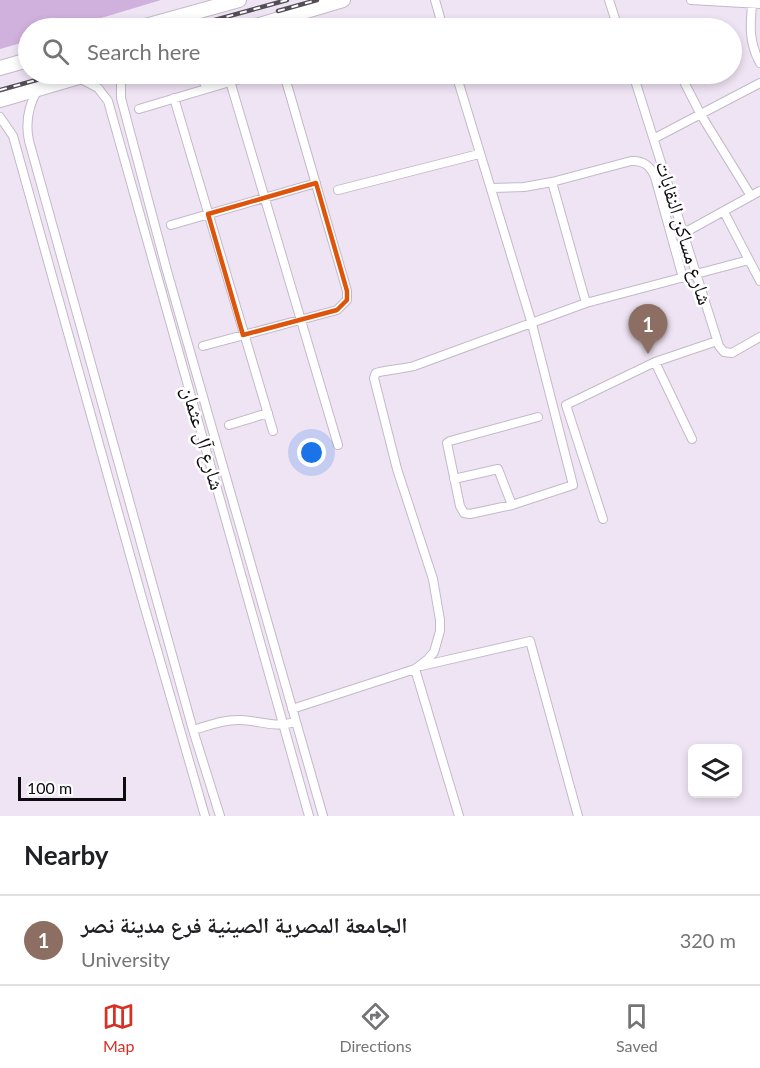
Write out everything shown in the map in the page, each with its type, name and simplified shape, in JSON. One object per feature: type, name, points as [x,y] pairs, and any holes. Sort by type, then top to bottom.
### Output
[{"type":"main road","points":[[174,18],[240,0]]},
{"type":"main road","points":[[293,18],[343,0]]},
{"type":"main road","points":[[0,68],[18,63]]},
{"type":"main road","points":[[0,100],[52,84]]},
{"type":"street","points":[[435,0],[440,18]]},
{"type":"street","points":[[609,0],[615,18]]},
{"type":"street","points":[[691,0],[756,4],[750,35],[760,63]]},
{"type":"street","points":[[655,138],[701,116],[760,83]]},
{"type":"street","points":[[93,84],[106,96],[114,90],[121,92]]},
{"type":"street","name":"شارع آل عثمان","points":[[122,84],[121,92],[166,271],[322,816]]},
{"type":"street","points":[[205,84],[206,88]]},
{"type":"street","points":[[139,109],[220,84]]},
{"type":"street","points":[[231,84],[338,445]]},
{"type":"street","points":[[203,346],[341,308],[347,300],[348,296],[287,84]]},
{"type":"street","points":[[459,84],[532,324],[573,485]]},
{"type":"street","name":"شارع مساكن النقابات","points":[[636,84],[717,341]]},
{"type":"street","points":[[684,233],[758,193],[701,116],[685,84]]},
{"type":"street","points":[[18,125],[29,110],[39,88]]},
{"type":"street","name":"شارع آل عثمان","points":[[106,96],[309,816]]},
{"type":"street","points":[[174,98],[273,431]]},
{"type":"street","points":[[0,117],[18,125],[29,141],[219,816]]},
{"type":"street","points":[[18,125],[142,598],[205,816]]},
{"type":"street","points":[[338,190],[479,154]]},
{"type":"street","points":[[491,188],[524,187],[552,182],[637,160],[648,166],[655,177],[683,278]]},
{"type":"street","points":[[552,182],[586,303]]},
{"type":"street","points":[[171,225],[316,183]]},
{"type":"street","points":[[724,212],[760,281]]},
{"type":"street","points":[[417,668],[434,652],[438,642],[440,631],[438,609],[428,562],[389,444],[374,376],[379,371],[397,371],[414,366],[586,303],[749,260]]},
{"type":"street","points":[[603,519],[566,405],[655,362],[717,341],[721,350],[732,353],[760,337]]},
{"type":"street","points":[[655,362],[692,439]]},
{"type":"street","points":[[229,424],[268,413]]},
{"type":"street","points":[[538,417],[450,441],[447,447],[460,506],[464,513],[470,514],[512,505],[590,481]]},
{"type":"street","points":[[454,479],[498,468],[512,505]]},
{"type":"street","points":[[142,598],[155,594]]},
{"type":"street","points":[[292,709],[417,668],[530,641],[578,816]]},
{"type":"street","points":[[417,668],[459,816]]},
{"type":"street","points":[[193,730],[231,720],[247,720],[269,725],[296,722]]},
{"type":"highlighted area","points":[[316,183],[347,291],[347,300],[337,310],[243,335],[208,214]]},
{"type":"shaded area","points":[[0,0],[161,0],[101,18],[18,18],[18,44],[0,49]]},
{"type":"railway","points":[[222,18],[287,0]]},
{"type":"railway","points":[[278,11],[317,0]]},
{"type":"railway","points":[[0,90],[22,84]]},
{"type":"place","name":"الجامعة المصرية الصينية فرع مدينة نصر","points":[[648,354]]}]
